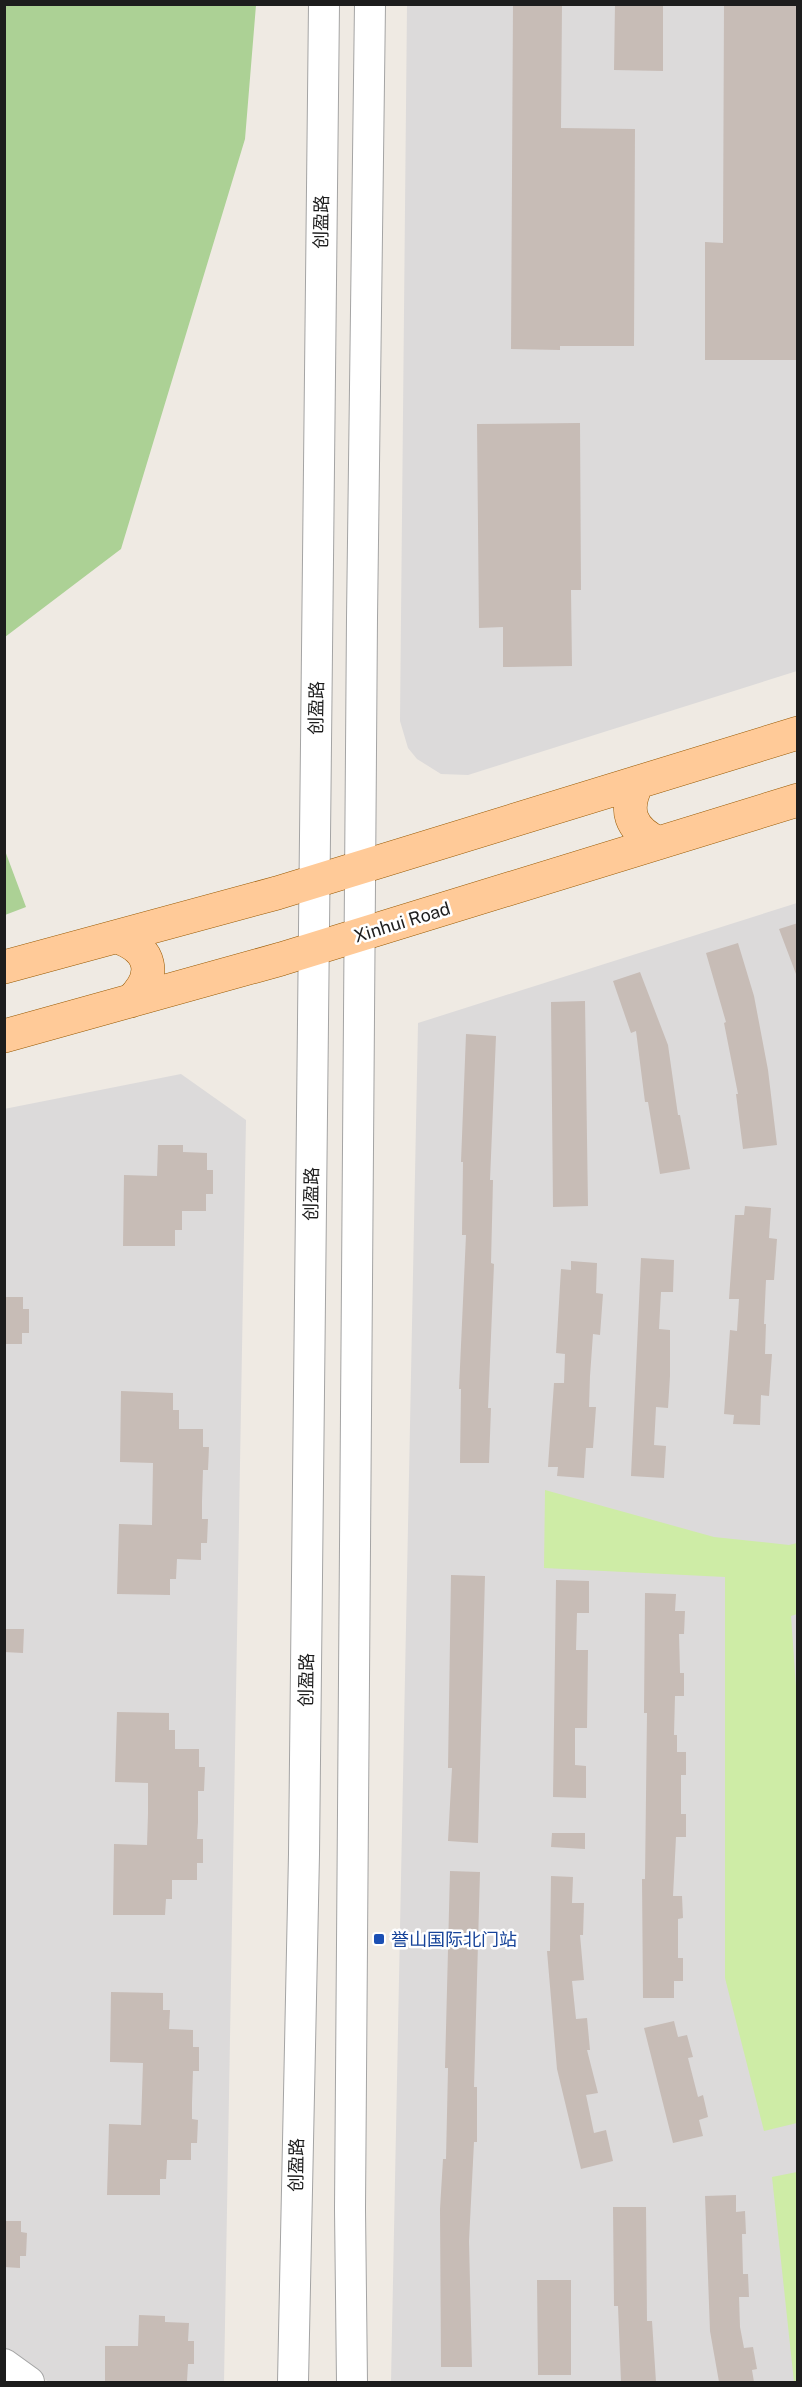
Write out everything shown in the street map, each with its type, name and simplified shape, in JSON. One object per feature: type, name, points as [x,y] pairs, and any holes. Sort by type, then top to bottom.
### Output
[{"type":"main road","points":[[4,967],[314,882],[798,733]]},
{"type":"main road","points":[[638,782],[631,795],[630,811],[635,825],[645,836],[658,843]]},
{"type":"main road","name":"Xinhui Road","points":[[4,1036],[313,949],[798,800]]},
{"type":"main road","points":[[117,937],[134,942],[145,955],[149,972],[144,989],[131,1001]]},
{"type":"street","name":"创盈路","points":[[293,2382],[308,1497],[324,4]]},
{"type":"street","points":[[352,2382],[350,2209],[360,867],[370,4]]},
{"type":"street","points":[[308,1497],[356,1497]]},
{"type":"street","points":[[4,2364],[29,2382]]},
{"type":"shaded area","points":[[407,5],[797,5],[797,671],[468,775],[441,774],[417,759],[408,748],[400,721]]},
{"type":"shaded area","points":[[797,903],[797,2382],[391,2382],[418,1023]]},
{"type":"shaded area","points":[[181,1074],[246,1120],[224,2382],[49,2382],[5,2352],[4,1109]]},
{"type":"green space","points":[[5,4],[256,5],[245,139],[121,549],[5,637]]},
{"type":"green space","points":[[4,848],[26,907],[5,915],[4,915]]},
{"type":"green space","points":[[545,1490],[714,1537],[789,1545],[797,1543],[797,1614],[791,1616],[798,1715],[797,2123],[764,2131],[725,1978],[725,1577],[544,1568]]},
{"type":"green space","points":[[797,2172],[798,2382],[794,2382],[772,2177]]},
{"type":"building","points":[[513,4],[562,4],[561,128],[635,129],[634,346],[560,346],[560,350],[511,349]]},
{"type":"building","points":[[615,4],[663,4],[663,71],[614,70]]},
{"type":"building","points":[[724,4],[798,4],[798,360],[705,360],[705,242],[723,243]]},
{"type":"building","points":[[580,423],[581,590],[571,590],[572,666],[503,667],[503,627],[479,628],[477,424]]},
{"type":"building","points":[[798,923],[798,974],[796,974],[779,929]]},
{"type":"building","points":[[738,943],[754,996],[768,1070],[777,1145],[743,1149],[736,1094],[738,1094],[724,1023],[726,1022],[706,953]]},
{"type":"building","points":[[640,972],[668,1045],[678,1115],[680,1115],[690,1169],[660,1174],[648,1102],[645,1102],[636,1031],[631,1033],[613,981]]},
{"type":"building","points":[[585,1001],[588,1206],[553,1207],[551,1002]]},
{"type":"building","points":[[466,1034],[496,1036],[490,1180],[493,1180],[491,1263],[494,1264],[488,1408],[491,1408],[489,1463],[460,1463],[461,1389],[459,1389],[466,1235],[462,1235],[463,1162],[461,1162]]},
{"type":"building","points":[[158,1145],[183,1145],[183,1152],[207,1153],[207,1170],[213,1170],[213,1194],[206,1194],[206,1211],[182,1211],[182,1230],[175,1230],[175,1246],[123,1246],[124,1175],[157,1176]]},
{"type":"building","points":[[745,1206],[771,1208],[769,1238],[777,1239],[774,1280],[766,1280],[765,1354],[772,1354],[769,1396],[761,1395],[760,1425],[733,1424],[734,1415],[724,1414],[730,1330],[737,1331],[739,1299],[729,1299],[735,1215],[744,1215]]},
{"type":"building","points":[[641,1258],[674,1260],[673,1292],[661,1292],[659,1329],[670,1330],[668,1408],[656,1407],[654,1445],[666,1446],[664,1478],[631,1476]]},
{"type":"building","points":[[571,1261],[597,1263],[596,1293],[603,1294],[600,1335],[593,1334],[590,1376],[589,1407],[596,1407],[593,1448],[586,1448],[584,1478],[557,1476],[558,1467],[548,1467],[554,1383],[564,1383],[565,1354],[556,1353],[561,1269],[571,1270]]},
{"type":"building","points":[[4,1297],[23,1297],[23,1309],[29,1309],[29,1333],[22,1333],[22,1344],[4,1344]]},
{"type":"building","points":[[121,1391],[173,1393],[173,1410],[179,1410],[179,1429],[203,1429],[203,1447],[209,1447],[208,1470],[203,1470],[202,1501],[202,1519],[208,1519],[207,1543],[201,1543],[201,1560],[177,1559],[176,1579],[170,1579],[170,1595],[117,1594],[119,1524],[152,1525],[153,1463],[120,1462]]},
{"type":"building","points":[[451,1575],[485,1576],[478,1843],[448,1841],[452,1768],[448,1768]]},
{"type":"building","points":[[556,1580],[589,1581],[589,1613],[577,1613],[576,1650],[588,1650],[587,1728],[575,1728],[575,1765],[586,1766],[586,1798],[553,1797]]},
{"type":"building","points":[[645,1593],[676,1594],[675,1611],[685,1611],[684,1634],[679,1634],[680,1673],[684,1673],[684,1696],[675,1696],[674,1735],[677,1735],[677,1752],[686,1752],[686,1775],[681,1775],[681,1814],[686,1814],[686,1837],[676,1837],[673,1896],[682,1896],[683,1918],[678,1919],[678,1958],[683,1958],[683,1981],[674,1981],[674,1998],[643,1998],[642,1879],[645,1879],[647,1713],[644,1713]]},
{"type":"building","points":[[4,1629],[24,1629],[23,1653],[4,1652]]},
{"type":"building","points":[[117,1712],[169,1713],[169,1730],[175,1730],[175,1749],[199,1749],[199,1767],[205,1767],[204,1791],[198,1791],[197,1839],[203,1839],[203,1863],[197,1863],[197,1880],[172,1880],[172,1899],[166,1899],[165,1915],[113,1915],[114,1844],[147,1845],[148,1814],[148,1783],[115,1782]]},
{"type":"building","points":[[552,1833],[585,1833],[585,1849],[551,1847]]},
{"type":"building","points":[[450,1871],[480,1872],[474,2087],[477,2087],[477,2142],[474,2142],[469,2241],[472,2367],[441,2367],[440,2209],[443,2159],[446,2159],[448,2068],[445,2068]]},
{"type":"building","points":[[551,1876],[573,1877],[572,1903],[584,1903],[583,1935],[580,1935],[584,1980],[572,1981],[576,2019],[587,2018],[590,2050],[587,2050],[598,2093],[586,2095],[594,2133],[606,2130],[613,2161],[581,2169],[557,2069],[547,1951],[550,1951]]},
{"type":"building","points":[[111,1992],[163,1993],[163,2010],[170,2010],[169,2029],[193,2030],[193,2047],[199,2047],[199,2071],[193,2071],[192,2102],[192,2119],[198,2120],[197,2143],[191,2143],[191,2160],[167,2160],[166,2179],[160,2179],[160,2195],[107,2195],[109,2124],[141,2125],[143,2063],[110,2062]]},
{"type":"building","points":[[674,2021],[678,2037],[687,2035],[693,2057],[688,2058],[698,2097],[703,2095],[708,2117],[699,2120],[703,2136],[673,2143],[644,2028]]},
{"type":"building","points":[[736,2195],[736,2212],[745,2211],[746,2234],[742,2234],[743,2274],[748,2274],[749,2297],[739,2297],[740,2327],[744,2348],[753,2347],[757,2369],[752,2370],[754,2382],[719,2382],[710,2331],[705,2196]]},
{"type":"building","points":[[613,2207],[646,2207],[647,2321],[652,2321],[656,2382],[621,2382],[618,2306],[614,2306]]},
{"type":"building","points":[[4,2221],[21,2221],[21,2232],[27,2233],[26,2256],[20,2256],[20,2268],[4,2267]]},
{"type":"building","points":[[537,2280],[571,2280],[571,2375],[538,2375]]},
{"type":"building","points":[[139,2315],[165,2316],[165,2322],[189,2323],[188,2341],[194,2341],[194,2364],[188,2364],[187,2381],[105,2382],[105,2346],[138,2346]]},
{"type":"place","name":"誉山国际北门站","points":[[379,1939]]}]
